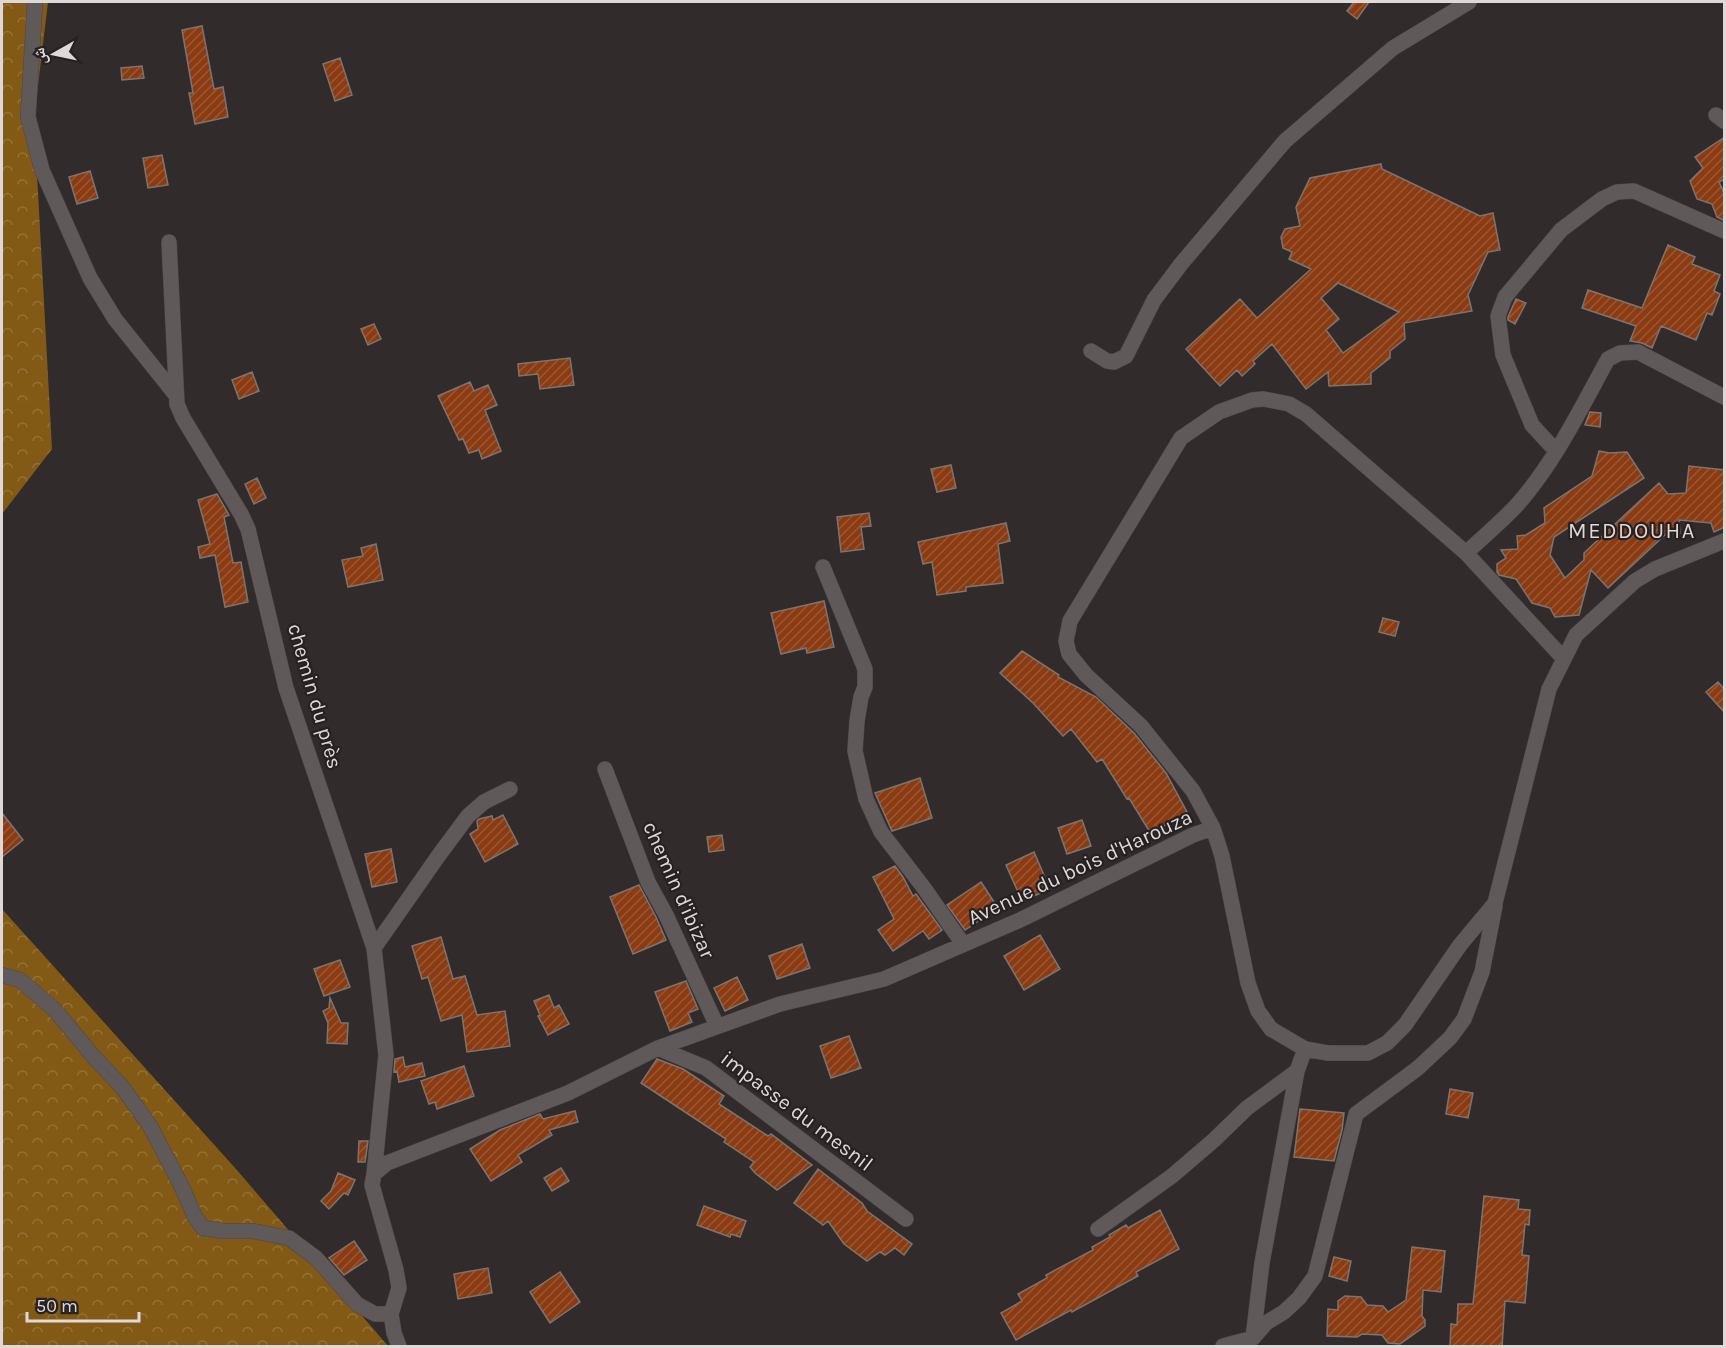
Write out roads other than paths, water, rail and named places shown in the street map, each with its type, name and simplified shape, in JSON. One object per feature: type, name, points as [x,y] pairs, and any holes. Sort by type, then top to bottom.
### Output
[{"type":"street","points":[[34,2],[28,117],[42,170],[90,278],[115,319],[175,394]]},
{"type":"street","points":[[1091,351],[1107,361],[1114,362],[1126,356],[1154,300],[1181,264],[1286,141],[1394,48],[1469,2]]},
{"type":"street","points":[[1556,451],[1532,425],[1503,355],[1498,316],[1505,297],[1561,230],[1602,199],[1617,192],[1634,191],[1725,231]]},
{"type":"street","name":"chemin du près","points":[[169,242],[175,394],[183,418],[248,529],[286,688],[374,948],[386,1055],[372,1185],[387,1235],[399,1288],[391,1314]]},
{"type":"street","points":[[1466,554],[1517,504],[1556,451],[1608,359],[1620,353],[1638,352],[1725,397]]},
{"type":"street","points":[[1213,828],[1193,791],[1141,726],[1086,675],[1069,654],[1066,641],[1070,621],[1181,438],[1219,412],[1252,400],[1264,399],[1289,404],[1306,414],[1466,554],[1564,659]]},
{"type":"street","name":"Avenue du bois d'Harouza","points":[[374,1174],[387,1163],[568,1093],[658,1048],[780,1004],[884,979],[1020,920],[1183,840],[1213,828],[1222,856],[1248,983],[1258,1011],[1271,1029],[1305,1049],[1329,1053],[1368,1053],[1386,1043],[1405,1025],[1460,945],[1495,903],[1549,689],[1576,635],[1635,581],[1655,569],[1725,541]]},
{"type":"street","points":[[823,567],[865,669],[865,687],[860,705],[855,751],[866,799],[881,832],[963,944]]},
{"type":"street","name":"chemin d'ibizar","points":[[606,769],[648,882],[666,915],[717,1026]]},
{"type":"street","points":[[374,948],[468,816],[484,802],[510,789]]},
{"type":"street","points":[[1222,1347],[1253,1338],[1266,1323],[1284,1312],[1299,1298],[1316,1276],[1356,1114],[1418,1068],[1450,1038],[1464,1019],[1482,972],[1495,903]]},
{"type":"street","points":[[2,975],[20,980],[55,1010],[123,1088],[150,1126],[195,1217],[203,1228],[223,1231],[254,1231],[289,1238],[316,1258],[357,1304],[375,1314],[391,1314],[399,1347]]},
{"type":"street","name":"impasse du mesnil","points":[[658,1048],[706,1068],[906,1219]]},
{"type":"street","points":[[1253,1338],[1262,1263],[1297,1071],[1305,1049]]},
{"type":"street","points":[[1098,1229],[1172,1176],[1214,1140],[1247,1107],[1297,1071]]},
{"type":"district","name":"MEDDOUHA","points":[[1632,530]]}]
